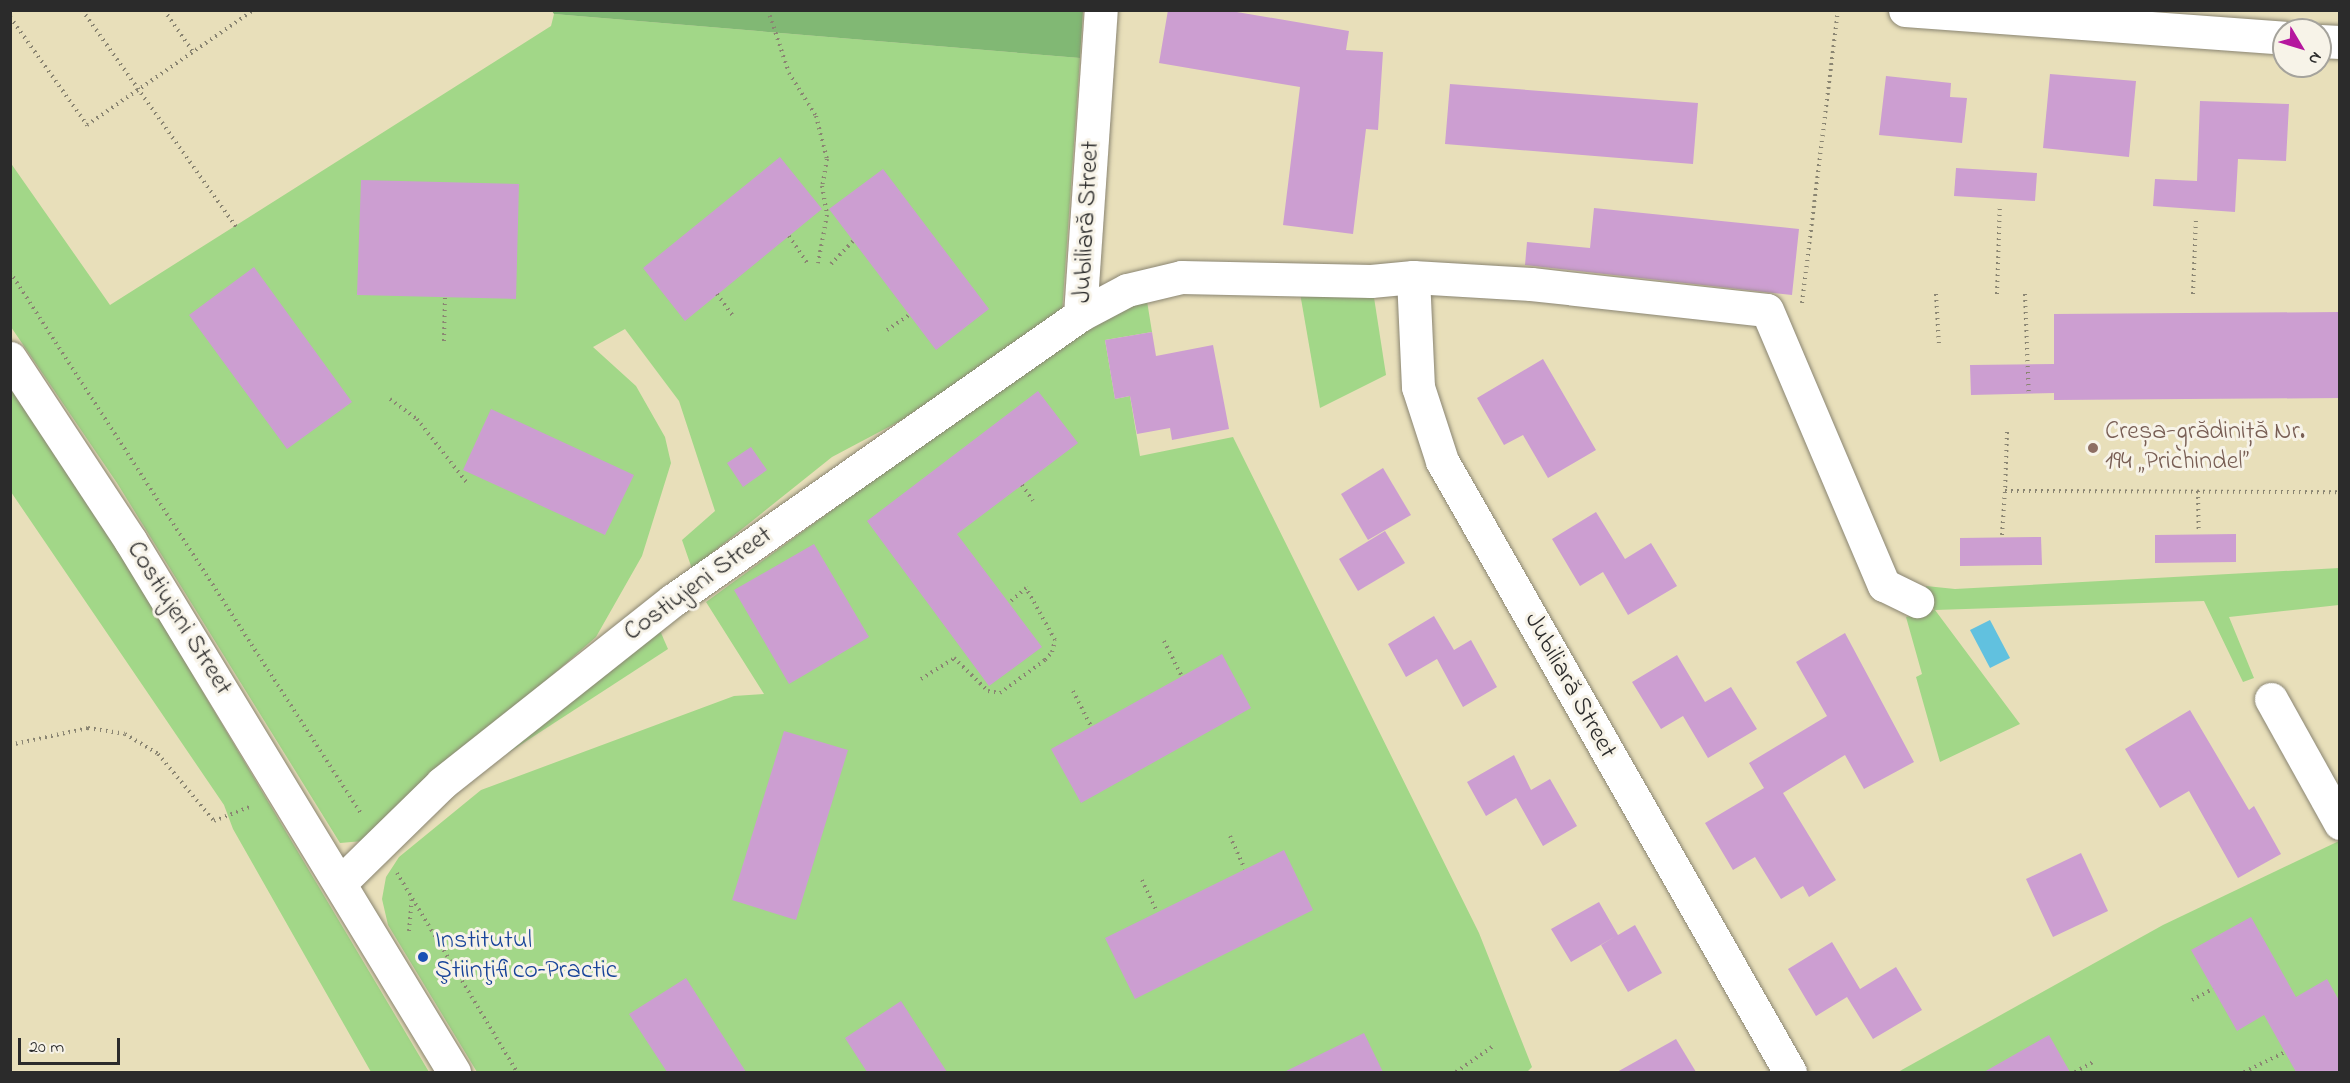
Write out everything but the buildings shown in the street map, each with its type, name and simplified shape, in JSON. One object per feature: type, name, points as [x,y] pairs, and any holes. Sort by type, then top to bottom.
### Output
[{"type":"street","name":"Jubiliară Street","points":[[1080,315],[1101,10]]},
{"type":"street","points":[[1905,10],[2272,37]]},
{"type":"street","name":"Jubiliară Street","points":[[1080,315],[1127,290],[1181,277],[1371,281],[1413,278],[1531,284],[1767,310],[1884,585],[1917,601]]},
{"type":"street","name":"Jubiliară Street","points":[[1413,278],[1418,387],[1442,461],[1790,1072]]},
{"type":"street","name":"Costiujeni Street","points":[[340,883],[442,783],[673,600],[1080,315]]},
{"type":"street","name":"Costiujeni Street","points":[[10,358],[130,540],[454,1072]]},
{"type":"street","points":[[2271,699],[2340,824]]},
{"type":"path","points":[[82,10],[236,227]]},
{"type":"path","points":[[164,10],[193,52]]},
{"type":"path","points":[[10,17],[87,125],[254,10]]},
{"type":"path","points":[[768,10],[789,73],[816,116],[827,159],[822,186],[827,214],[819,263]]},
{"type":"path","points":[[1801,313],[1838,10]]},
{"type":"path","points":[[1997,294],[2000,204]]},
{"type":"path","points":[[2193,294],[2196,219]]},
{"type":"path","points":[[789,236],[808,264]]},
{"type":"path","points":[[831,264],[853,241]]},
{"type":"path","points":[[10,272],[380,843],[517,1072]]},
{"type":"path","points":[[717,294],[733,316]]},
{"type":"path","points":[[1936,294],[1939,344]]},
{"type":"path","points":[[2025,294],[2029,396]]},
{"type":"path","points":[[444,341],[445,297]]},
{"type":"path","points":[[887,330],[909,315]]},
{"type":"path","points":[[390,399],[417,419],[467,483]]},
{"type":"path","points":[[2002,535],[2007,432]]},
{"type":"path","points":[[1022,485],[1033,501]]},
{"type":"path","points":[[2005,491],[2340,492]]},
{"type":"path","points":[[2198,491],[2199,530]]},
{"type":"path","points":[[921,679],[954,658],[988,691],[1000,693],[1045,660],[1052,652],[1055,640],[1026,588],[1009,603]]},
{"type":"path","points":[[1164,641],[1182,677]]},
{"type":"path","points":[[1073,691],[1091,726]]},
{"type":"path","points":[[10,745],[88,728],[125,734],[158,754],[214,821],[285,794]]},
{"type":"path","points":[[1230,836],[1245,869]]},
{"type":"path","points":[[1142,880],[1157,912]]},
{"type":"path","points":[[399,938],[409,932],[412,899]]},
{"type":"path","points":[[2192,1000],[2213,988]]},
{"type":"path","points":[[1456,1072],[1492,1047]]},
{"type":"path","points":[[2244,1072],[2285,1052]]},
{"type":"path","points":[[2075,1072],[2093,1062]]},
{"type":"green space","points":[[552,10],[1083,11],[1080,58],[554,14]]},
{"type":"green space","points":[[554,14],[1080,58],[1062,313],[900,421],[832,457],[692,569],[682,540],[715,511],[679,401],[625,329],[593,347],[636,386],[665,437],[671,463],[642,556],[596,637],[363,841],[340,843],[117,483],[11,327],[10,162],[110,305],[551,26]]},
{"type":"green space","points":[[1373,291],[1386,375],[1320,408],[1300,293]]},
{"type":"green space","points":[[1147,301],[1152,332],[1105,340],[1115,399],[1130,396],[1140,456],[1233,437],[1479,933],[1532,1067],[1527,1072],[477,1072],[388,925],[382,899],[386,877],[399,857],[481,790],[734,696],[764,694],[706,602],[1093,320]]},
{"type":"green space","points":[[10,388],[116,546],[429,1072],[371,1072],[233,829],[224,805],[11,492]]},
{"type":"green space","points":[[2339,568],[2339,605],[2229,617],[2254,678],[2243,682],[2204,601],[1935,610],[2020,724],[1940,762],[1916,677],[1922,674],[1906,617],[1934,610],[1926,586],[1955,589]]},
{"type":"green space","points":[[658,626],[668,649],[508,753],[502,746]]},
{"type":"green space","points":[[2339,841],[2339,1072],[1898,1072],[2163,925]]},
{"type":"water","points":[[1990,620],[2010,658],[1990,668],[1970,630]]},
{"type":"place","name":"Creșa-grădiniță Nr. 194 „Prichindel”","points":[[2093,448]]},
{"type":"place","name":"Institutul Ştiinţifico–Practic","points":[[423,957]]}]
